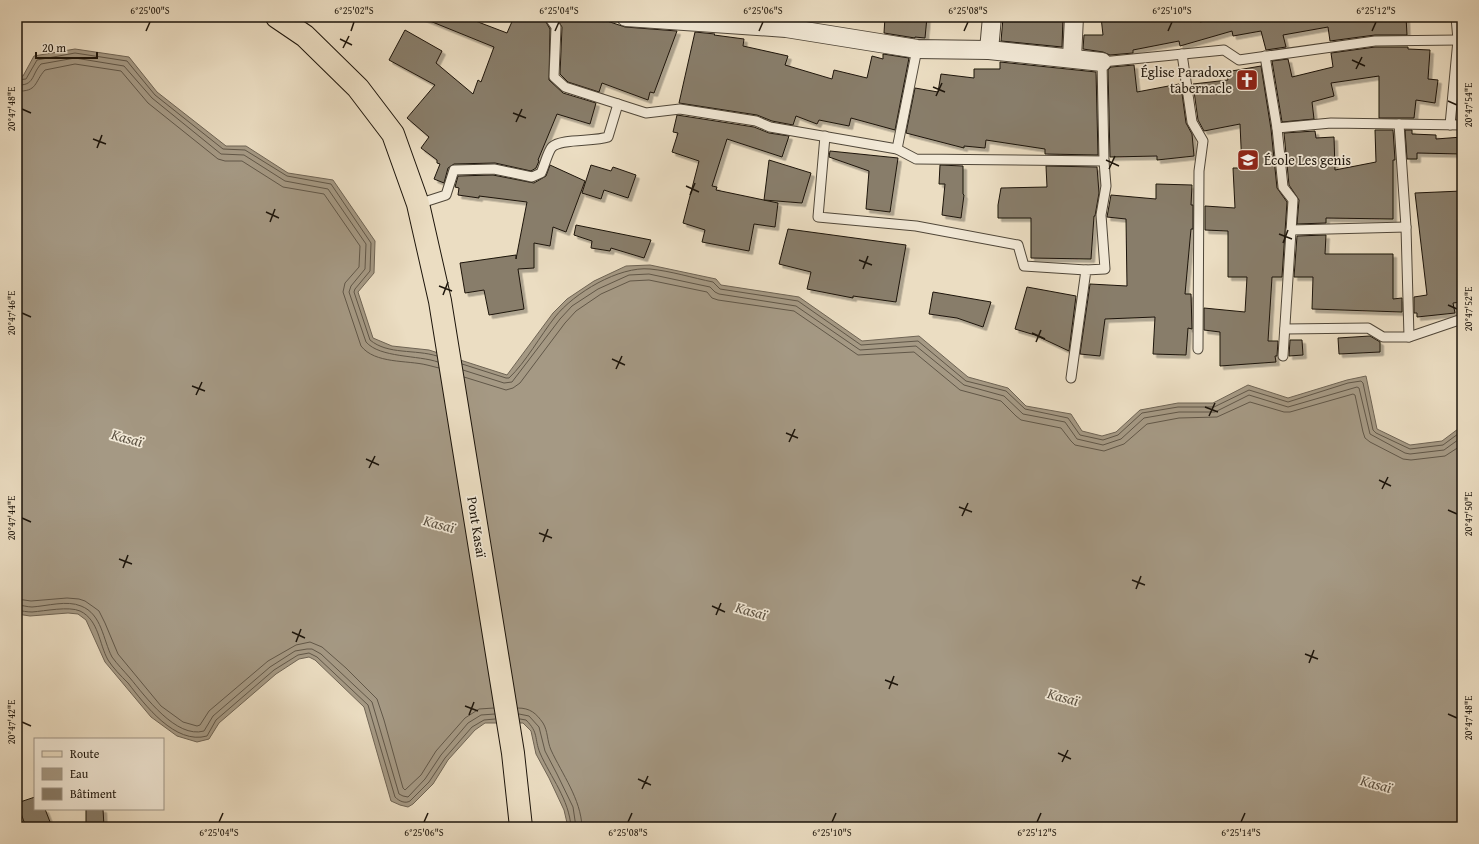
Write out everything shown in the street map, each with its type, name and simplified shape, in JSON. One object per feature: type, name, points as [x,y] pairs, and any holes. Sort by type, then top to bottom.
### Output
[{"type":"main road","name":"Pont Kasaï","points":[[277,17],[305,36],[362,94],[393,134],[418,204],[440,301],[514,753],[521,827]]},
{"type":"street","points":[[626,17],[786,28],[918,49],[989,50],[1102,62]]},
{"type":"street","points":[[989,50],[992,17]]},
{"type":"street","points":[[1072,58],[1074,17]]},
{"type":"lane","points":[[549,17],[556,27],[554,77],[565,87],[646,113],[680,109],[756,121],[770,127],[897,149],[916,159],[1104,161]]},
{"type":"lane","points":[[1450,125],[1458,40],[1456,17]]},
{"type":"lane","points":[[825,136],[818,217],[916,226],[1018,245],[1024,266],[1105,270],[1101,215],[1106,186],[1102,62],[1224,50],[1239,60],[1375,41],[1458,40]]},
{"type":"lane","points":[[897,149],[918,49]]},
{"type":"lane","points":[[1182,54],[1192,122],[1203,141],[1199,171],[1198,349]]},
{"type":"lane","points":[[1265,56],[1277,128],[1283,188],[1293,200],[1283,356]]},
{"type":"lane","points":[[418,204],[446,195],[454,170],[494,169],[532,177],[541,173],[551,147],[560,142],[600,140],[608,137],[618,104]]},
{"type":"lane","points":[[1277,128],[1331,123],[1462,125]]},
{"type":"lane","points":[[1399,124],[1406,227],[1408,337]]},
{"type":"lane","points":[[1291,230],[1406,227]]},
{"type":"lane","points":[[1072,378],[1086,270]]},
{"type":"lane","points":[[1284,329],[1368,328],[1383,337],[1408,337],[1462,319]]},
{"type":"water","name":"Kasaï","points":[[75,49],[129,57],[157,92],[226,146],[246,146],[288,173],[333,180],[375,241],[374,273],[358,292],[373,338],[392,346],[429,350],[507,375],[553,313],[567,299],[594,281],[626,266],[650,265],[716,279],[721,285],[799,297],[862,341],[919,336],[968,377],[1008,388],[1026,406],[1071,414],[1082,431],[1102,436],[1116,432],[1140,410],[1178,403],[1213,403],[1248,385],[1288,398],[1347,380],[1366,376],[1377,429],[1410,445],[1442,441],[1462,426],[1462,827],[568,827],[564,810],[536,754],[531,731],[523,723],[485,723],[475,730],[448,760],[433,784],[408,807],[391,801],[364,707],[315,660],[309,657],[299,659],[276,674],[219,723],[209,739],[197,742],[177,736],[151,717],[105,662],[86,620],[78,614],[68,613],[30,616],[17,614],[17,77],[23,76],[34,56]]},
{"type":"building","points":[[420,17],[465,17],[507,33],[514,17],[543,17],[550,29],[549,80],[563,93],[596,103],[590,124],[557,114],[536,168],[531,171],[495,163],[454,164],[448,168],[444,183],[434,179],[440,164],[421,148],[429,137],[407,118],[435,85],[389,60],[405,30],[442,51],[436,63],[473,94],[478,80],[481,82],[494,47]]},
{"type":"building","points":[[556,17],[595,17],[625,27],[677,31],[654,93],[650,92],[648,100],[602,83],[599,92],[568,82],[560,74],[562,27]]},
{"type":"building","points":[[885,17],[927,17],[925,38],[915,38],[884,33]]},
{"type":"building","points":[[1063,17],[1062,47],[1001,41],[1003,18]]},
{"type":"building","points":[[1101,17],[1198,17],[1200,22],[1229,17],[1406,17],[1407,35],[1375,35],[1330,41],[1328,27],[1283,35],[1286,47],[1266,50],[1261,31],[1233,36],[1232,31],[1180,46],[1179,41],[1133,50],[1133,53],[1110,55],[1103,52],[1083,49],[1084,35],[1103,35]]},
{"type":"building","points":[[695,32],[744,39],[743,46],[788,56],[785,65],[832,79],[834,70],[867,78],[872,56],[883,59],[883,54],[909,58],[895,130],[851,118],[849,126],[819,120],[817,124],[796,116],[793,125],[772,121],[757,115],[679,103]]},
{"type":"building","points":[[1375,47],[1408,47],[1408,49],[1430,50],[1428,79],[1438,80],[1435,103],[1416,100],[1414,118],[1379,118],[1379,76],[1331,83],[1334,96],[1312,102],[1314,119],[1282,122],[1272,61],[1288,59],[1292,77],[1333,67],[1331,53]]},
{"type":"building","points":[[1000,62],[1096,72],[1098,155],[1045,154],[1045,149],[986,140],[985,148],[964,146],[964,148],[906,133],[915,88],[938,92],[941,74],[974,78],[974,69],[1000,69]]},
{"type":"building","points":[[1134,65],[1137,92],[1179,84],[1181,86],[1186,123],[1192,134],[1194,156],[1157,160],[1157,156],[1110,157],[1108,70],[1111,67]]},
{"type":"building","points":[[1261,66],[1271,129],[1277,188],[1287,202],[1282,277],[1272,277],[1268,341],[1278,341],[1277,356],[1275,356],[1276,362],[1220,366],[1220,332],[1204,330],[1204,308],[1245,312],[1247,277],[1228,277],[1228,231],[1205,230],[1205,206],[1235,208],[1233,168],[1242,168],[1240,124],[1204,131],[1198,120],[1193,84],[1228,80],[1226,72]]},
{"type":"building","points":[[677,115],[754,127],[769,133],[789,136],[782,157],[727,139],[712,186],[717,187],[716,190],[778,203],[775,227],[754,224],[749,251],[702,242],[705,230],[683,223],[699,161],[672,152],[678,133],[673,132]]},
{"type":"building","points":[[1375,130],[1393,130],[1395,160],[1393,160],[1393,219],[1326,218],[1326,223],[1297,224],[1299,200],[1289,185],[1284,133],[1315,131],[1316,138],[1334,137],[1335,170],[1376,162]]},
{"type":"building","points":[[1405,130],[1412,130],[1412,134],[1436,135],[1436,139],[1462,137],[1462,154],[1417,153],[1417,159],[1407,159]]},
{"type":"building","points":[[830,151],[898,158],[890,212],[866,209],[869,171],[829,157]]},
{"type":"building","points":[[769,160],[811,173],[802,203],[764,200]]},
{"type":"building","points":[[550,165],[585,181],[566,232],[553,227],[550,246],[534,243],[534,268],[518,269],[524,309],[489,315],[484,290],[465,293],[460,263],[516,255],[516,259],[527,202],[458,195],[459,188],[455,187],[458,176],[493,175],[534,183],[546,176]]},
{"type":"building","points":[[591,165],[611,171],[613,167],[636,175],[628,198],[604,190],[601,199],[582,193]]},
{"type":"building","points":[[940,165],[963,166],[964,195],[961,218],[942,215],[945,184],[939,184]]},
{"type":"building","points":[[1046,166],[1097,167],[1099,193],[1094,216],[1091,259],[1031,258],[1031,218],[998,218],[998,205],[1001,188],[1047,187]]},
{"type":"building","points":[[1156,184],[1192,185],[1191,205],[1193,205],[1193,229],[1191,229],[1185,294],[1191,294],[1192,329],[1188,328],[1186,355],[1153,354],[1155,317],[1105,319],[1100,356],[1080,354],[1090,284],[1127,286],[1126,219],[1107,217],[1111,195],[1156,199]]},
{"type":"building","points":[[1462,191],[1462,282],[1458,282],[1461,302],[1453,303],[1455,313],[1417,317],[1417,313],[1414,313],[1414,297],[1427,295],[1415,193]]},
{"type":"building","points":[[576,225],[651,240],[644,258],[611,248],[610,251],[591,248],[592,241],[574,235]]},
{"type":"building","points":[[788,229],[906,245],[896,302],[853,296],[853,298],[807,289],[811,272],[779,264]]},
{"type":"building","points":[[1326,235],[1325,254],[1393,254],[1393,299],[1402,298],[1402,312],[1312,309],[1313,277],[1294,277],[1297,236]]},
{"type":"building","points":[[1027,287],[1076,296],[1069,351],[1035,335],[1015,329]]},
{"type":"building","points":[[933,292],[991,302],[983,327],[957,318],[929,314]]},
{"type":"building","points":[[1370,336],[1380,342],[1380,352],[1339,354],[1338,338]]},
{"type":"building","points":[[1290,340],[1302,340],[1303,355],[1289,356]]},
{"type":"building","points":[[34,797],[34,810],[45,810],[52,827],[26,827],[17,803]]},
{"type":"building","points":[[86,810],[103,810],[104,827],[86,827]]},
{"type":"place","name":"Église Paradoxe tabernacle","points":[[1247,80]]},
{"type":"place","name":"École Les genis","points":[[1248,160]]}]
